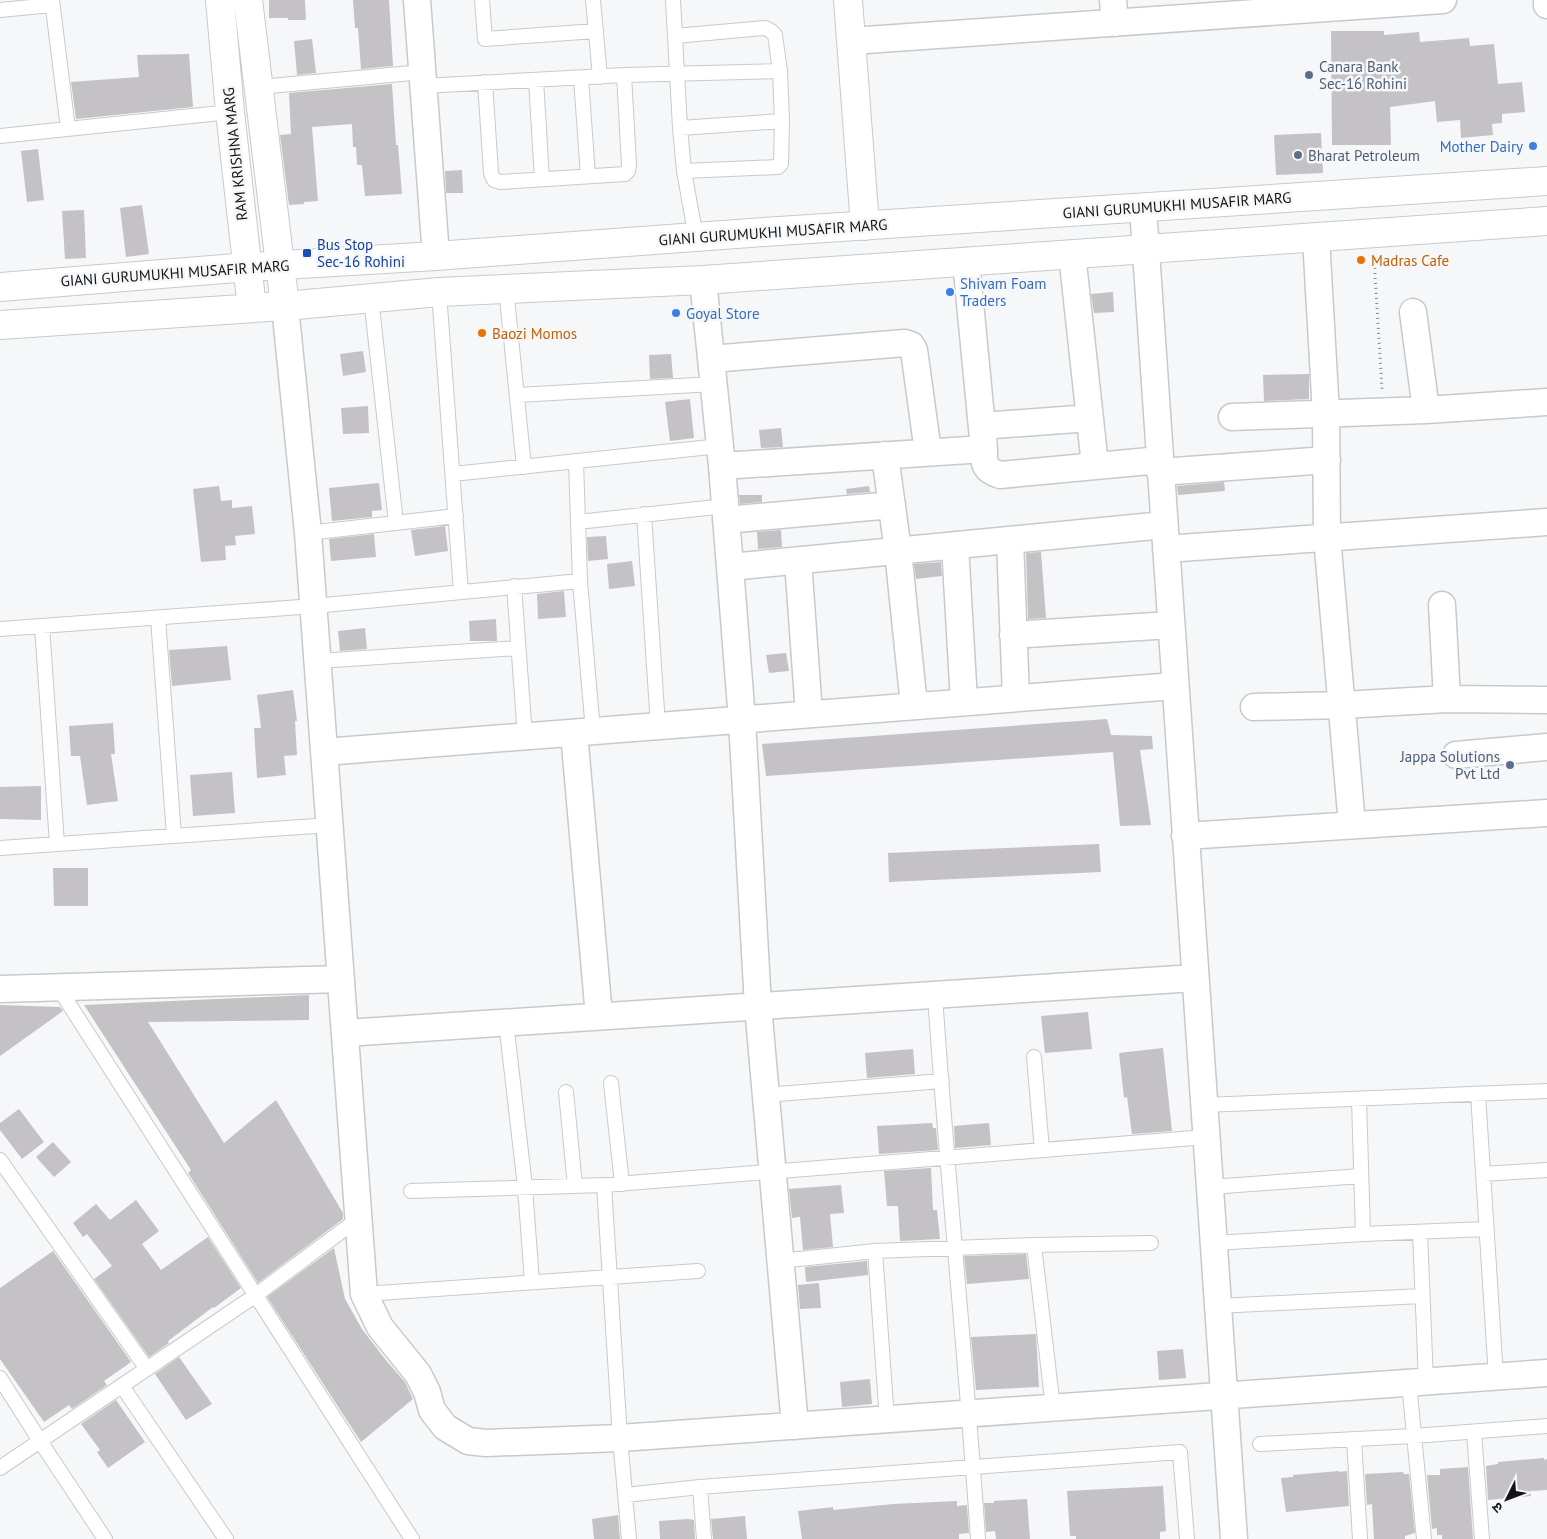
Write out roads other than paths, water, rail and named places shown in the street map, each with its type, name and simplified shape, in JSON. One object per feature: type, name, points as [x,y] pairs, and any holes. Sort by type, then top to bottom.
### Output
[{"type":"street","name":"RAM KRISHNA MARG","points":[[220,0],[230,112],[252,308]]},
{"type":"street","name":"RAM KRISHNA MARG","points":[[248,0],[285,306]]},
{"type":"street","points":[[417,0],[436,256]]},
{"type":"street","points":[[848,0],[865,226]]},
{"type":"street","points":[[851,41],[1114,11],[1443,0]]},
{"type":"street","points":[[1547,0],[1547,5]]},
{"type":"street","name":"GIANI GURUMUKHI MUSAFIR MARG","points":[[0,287],[248,267],[1547,181]]},
{"type":"street","points":[[1143,208],[1234,1539]]},
{"type":"street","points":[[0,325],[285,306],[439,292],[703,280],[1547,221]]},
{"type":"street","points":[[1316,237],[1326,414],[1327,538],[1352,825]]},
{"type":"street","points":[[1072,254],[1095,465]]},
{"type":"street","points":[[966,261],[984,462],[992,473],[1000,475],[1095,465],[1160,466],[1327,460]]},
{"type":"street","points":[[703,280],[726,513],[742,720],[758,1006],[794,1426]]},
{"type":"street","points":[[285,306],[314,606],[364,1294],[380,1327],[418,1374],[432,1410],[445,1427],[468,1441],[486,1443],[620,1438],[1547,1373]]},
{"type":"street","points":[[1413,312],[1426,410]]},
{"type":"street","points":[[712,371],[905,343],[911,345],[914,350],[928,452]]},
{"type":"street","points":[[1232,417],[1426,410],[1547,402]]},
{"type":"street","points":[[721,456],[885,455],[928,452],[983,438],[1090,418]]},
{"type":"street","points":[[885,455],[898,551],[914,706]]},
{"type":"street","points":[[726,513],[892,505]]},
{"type":"street","points":[[730,567],[1010,540],[1165,537],[1327,538],[1547,522]]},
{"type":"street","points":[[1010,540],[1016,698]]},
{"type":"street","points":[[955,545],[964,702]]},
{"type":"street","points":[[798,561],[809,714]]},
{"type":"street","points":[[1442,605],[1447,699]]},
{"type":"street","points":[[1013,635],[1171,625]]},
{"type":"street","points":[[324,752],[1175,686]]},
{"type":"street","points":[[1254,707],[1447,699],[1547,700]]},
{"type":"street","points":[[584,732],[599,1016]]},
{"type":"street","points":[[1456,755],[1547,747]]},
{"type":"street","points":[[1185,836],[1547,813]]},
{"type":"street","points":[[345,1033],[1195,978]]},
{"type":"street","points":[[0,989],[341,980]]},
{"type":"lane","points":[[482,0],[485,39],[596,31]]},
{"type":"lane","points":[[593,0],[600,77]]},
{"type":"lane","points":[[673,0],[684,171],[696,238]]},
{"type":"lane","points":[[0,10],[52,2],[68,130]]},
{"type":"lane","points":[[675,36],[765,28],[772,31],[775,35],[780,71],[781,164],[778,167],[684,171]]},
{"type":"lane","points":[[259,87],[423,79],[486,82],[624,75],[780,71]]},
{"type":"lane","points":[[486,82],[491,173],[494,180],[501,182],[625,174],[630,165],[624,75]]},
{"type":"lane","points":[[581,78],[588,176]]},
{"type":"lane","points":[[536,80],[542,179]]},
{"type":"lane","points":[[0,136],[230,112]]},
{"type":"lane","points":[[680,128],[782,121]]},
{"type":"lane","points":[[506,288],[524,467]]},
{"type":"lane","points":[[439,292],[461,592]]},
{"type":"lane","points":[[371,298],[396,523]]},
{"type":"lane","points":[[517,396],[712,371]]},
{"type":"lane","points":[[453,474],[576,462],[721,456]]},
{"type":"lane","points":[[576,462],[584,732]]},
{"type":"lane","points":[[578,522],[644,514],[726,513]]},
{"type":"lane","points":[[644,514],[658,726]]},
{"type":"lane","points":[[308,533],[456,516]]},
{"type":"lane","points":[[0,630],[314,606],[514,586],[580,582]]},
{"type":"lane","points":[[514,586],[524,736]]},
{"type":"lane","points":[[158,618],[174,836]]},
{"type":"lane","points":[[42,626],[57,844]]},
{"type":"lane","points":[[318,661],[518,648]]},
{"type":"lane","points":[[0,848],[330,825]]},
{"type":"lane","points":[[58,987],[412,1539]]},
{"type":"lane","points":[[935,995],[954,1247],[970,1414],[978,1539]]},
{"type":"lane","points":[[506,1022],[525,1187],[532,1282]]},
{"type":"lane","points":[[1034,1057],[1042,1150]]},
{"type":"lane","points":[[765,1095],[942,1081]]},
{"type":"lane","points":[[611,1083],[622,1184]]},
{"type":"lane","points":[[1204,1105],[1547,1091]]},
{"type":"lane","points":[[566,1092],[575,1186]]},
{"type":"lane","points":[[1478,1094],[1496,1377]]},
{"type":"lane","points":[[1359,1099],[1363,1234]]},
{"type":"lane","points":[[411,1191],[622,1184],[1206,1137]]},
{"type":"lane","points":[[0,1160],[146,1369]]},
{"type":"lane","points":[[1483,1174],[1547,1170]]},
{"type":"lane","points":[[1210,1187],[1361,1176]]},
{"type":"lane","points":[[604,1185],[620,1438],[629,1539]]},
{"type":"lane","points":[[0,1468],[256,1295],[358,1219]]},
{"type":"lane","points":[[1214,1243],[1486,1229]]},
{"type":"lane","points":[[1420,1232],[1422,1296],[1414,1436],[1424,1539]]},
{"type":"lane","points":[[780,1261],[875,1250],[1151,1243]]},
{"type":"lane","points":[[1034,1246],[1053,1408]]},
{"type":"lane","points":[[875,1250],[887,1420]]},
{"type":"lane","points":[[364,1294],[698,1271]]},
{"type":"lane","points":[[1218,1306],[1422,1296]]},
{"type":"lane","points":[[0,1378],[105,1539]]},
{"type":"lane","points":[[122,1386],[226,1539]]},
{"type":"lane","points":[[1260,1444],[1354,1440],[1547,1426]]},
{"type":"lane","points":[[1474,1432],[1482,1539]]},
{"type":"lane","points":[[1354,1440],[1360,1539]]},
{"type":"lane","points":[[625,1495],[700,1487],[1180,1452],[1187,1539]]},
{"type":"lane","points":[[700,1487],[704,1539]]},
{"type":"place","name":"Canara Bank Sec-16 Rohini","points":[[1309,75]]},
{"type":"place","name":"Mother Dairy","points":[[1533,146]]},
{"type":"place","name":"Bharat Petroleum","points":[[1298,155]]},
{"type":"place","name":"Bus Stop Sec-16 Rohini","points":[[307,253]]},
{"type":"place","name":"Madras Cafe","points":[[1361,260]]},
{"type":"place","name":"Shivam Foam Traders","points":[[950,292]]},
{"type":"place","name":"Goyal Store","points":[[676,313]]},
{"type":"place","name":"Baozi Momos","points":[[482,333]]},
{"type":"place","name":"Jappa Solutions Pvt Ltd","points":[[1510,765]]}]
